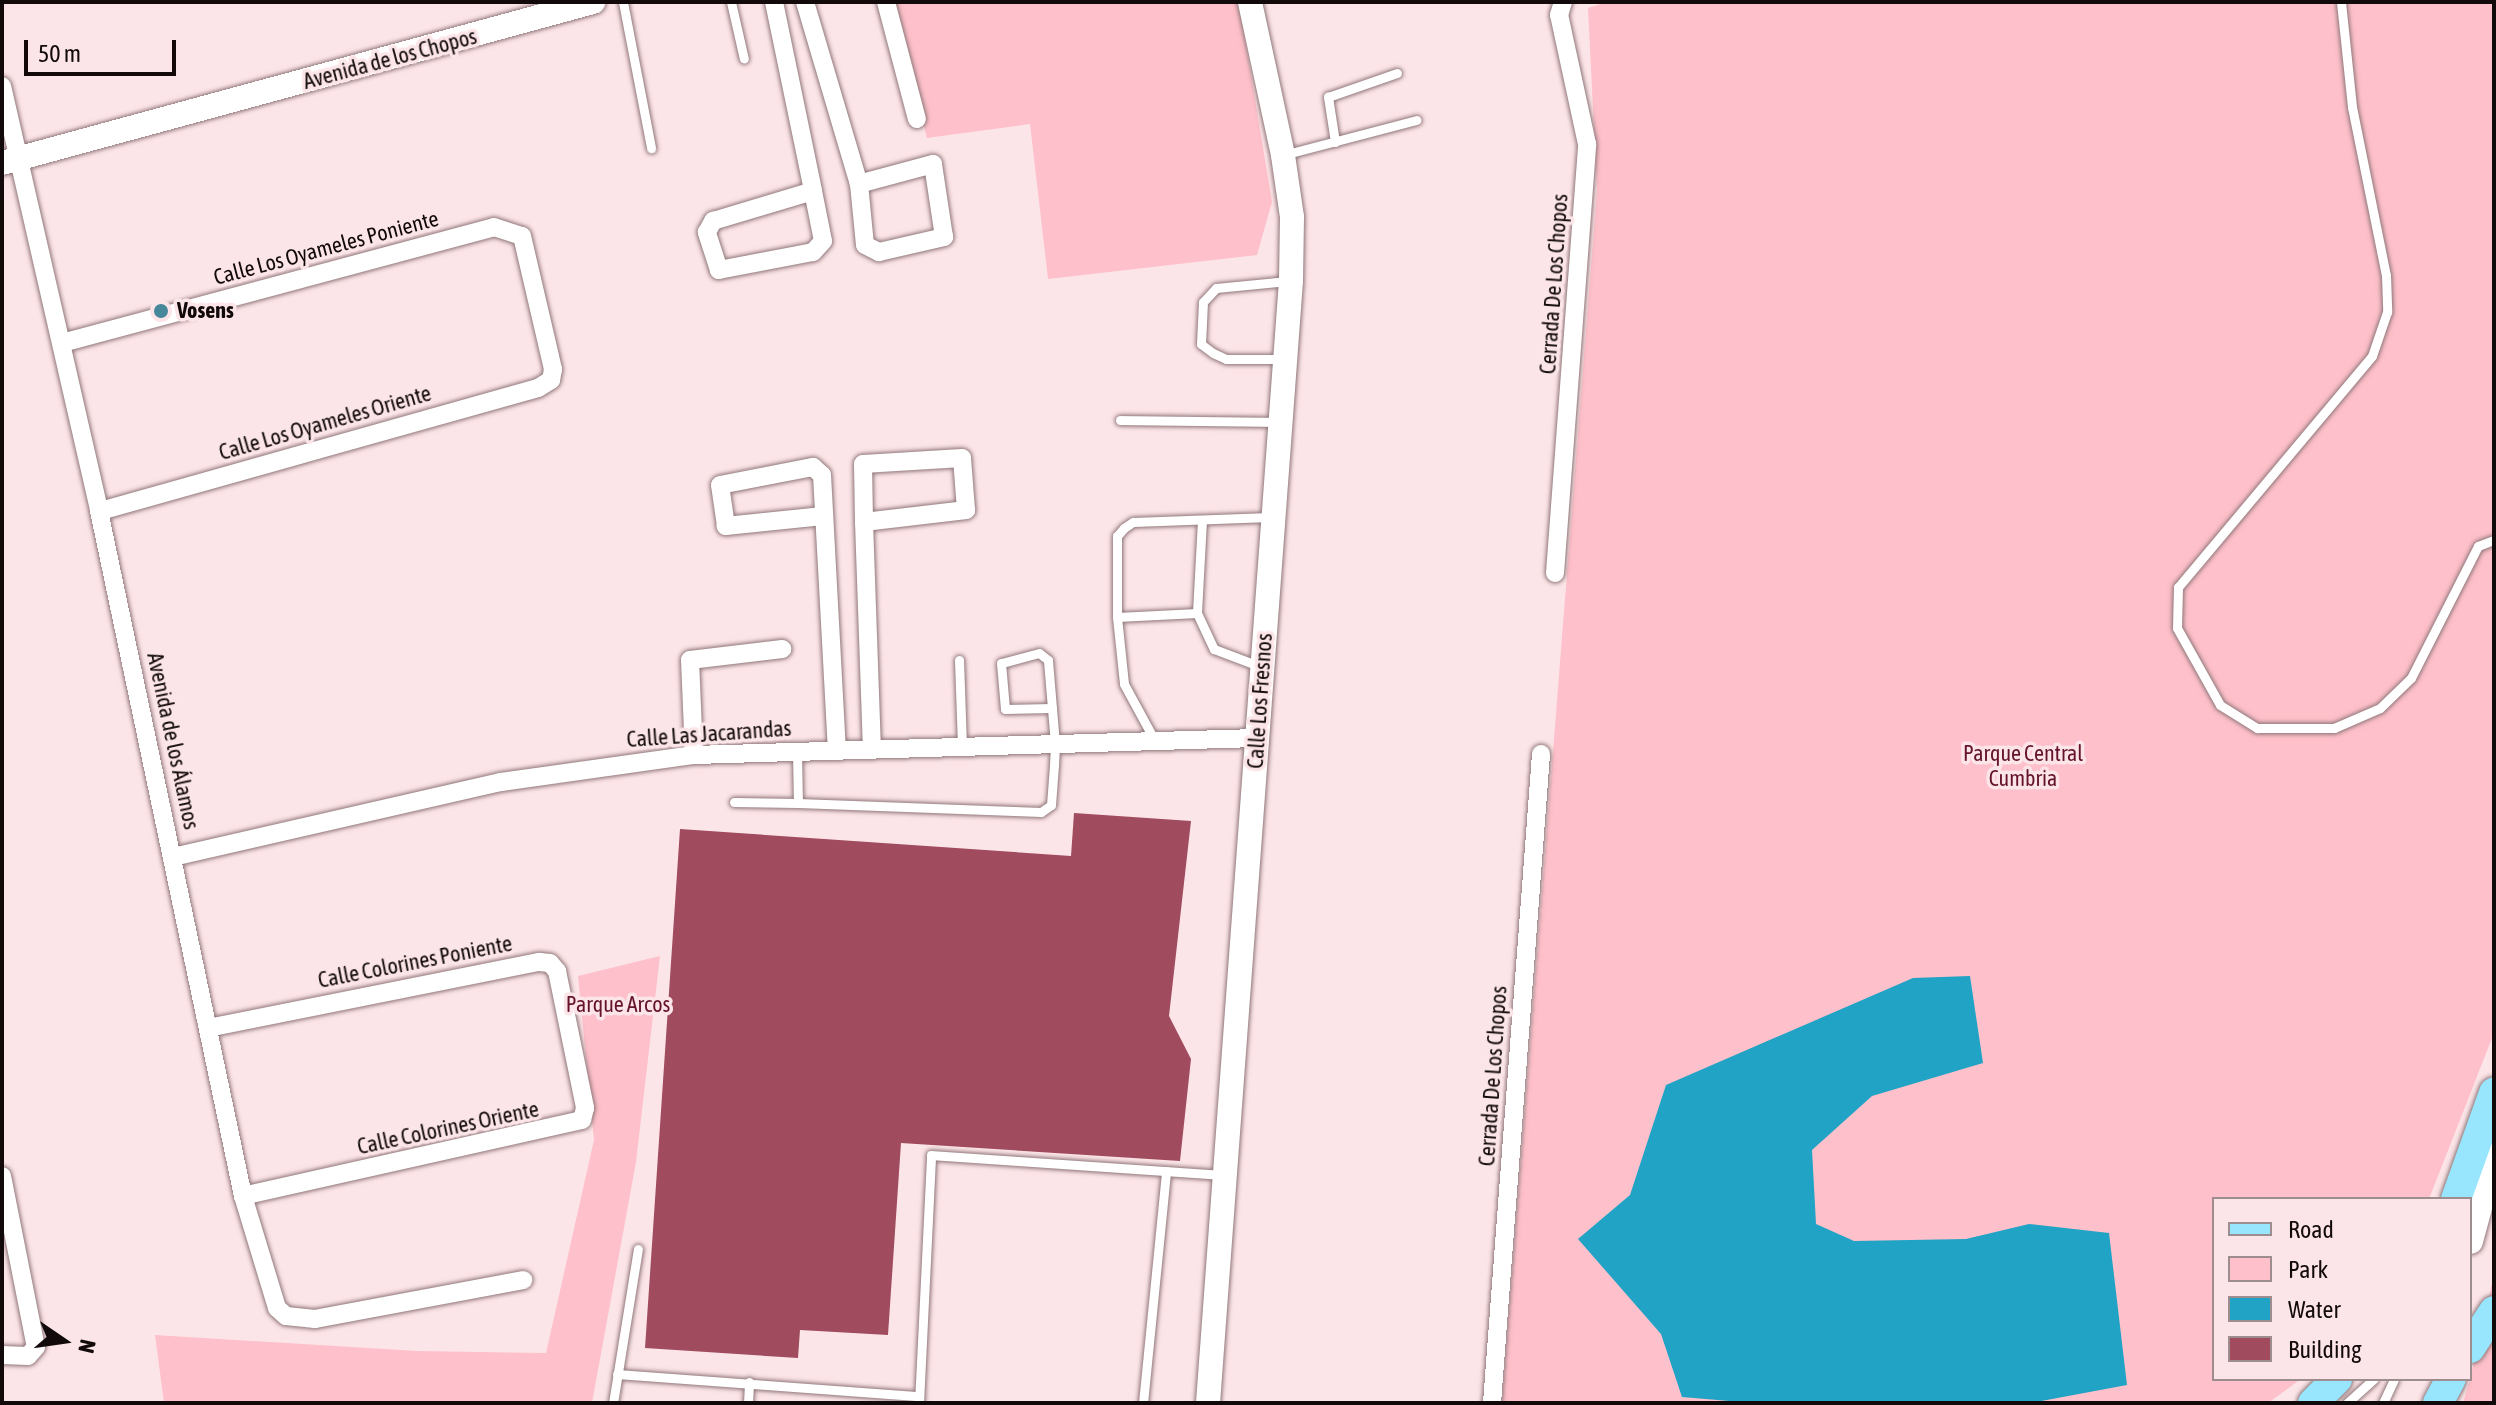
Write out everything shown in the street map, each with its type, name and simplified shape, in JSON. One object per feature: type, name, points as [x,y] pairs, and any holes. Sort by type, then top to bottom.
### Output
[{"type":"main road","points":[[2457,1197],[2494,1093]]},
{"type":"main road","points":[[2472,1234],[2494,1152]]},
{"type":"main road","points":[[2472,1345],[2494,1311]]},
{"type":"main road","points":[[2313,1403],[2335,1381]]},
{"type":"main road","points":[[2427,1403],[2432,1381]]},
{"type":"main road","points":[[2438,1403],[2450,1381]]},
{"type":"street","name":"Avenida de los Chopos","points":[[11,161],[593,2]]},
{"type":"street","points":[[774,2],[813,191],[820,248],[719,270],[707,232],[713,221],[813,191]]},
{"type":"street","points":[[805,2],[859,184],[865,245],[870,251],[944,237],[933,164],[859,184]]},
{"type":"street","points":[[886,2],[917,119]]},
{"type":"street","name":"Calle Los Fresnos","points":[[1208,1403],[1291,281],[1292,217],[1283,155],[1250,2]]},
{"type":"street","name":"Cerrada De Los Chopos","points":[[1555,573],[1587,144],[1559,15],[1563,2]]},
{"type":"street","points":[[2,86],[11,161]]},
{"type":"street","name":"Avenida de los Álamos","points":[[11,161],[62,343],[243,1196],[277,1308],[298,1319],[523,1280]]},
{"type":"street","name":"Calle Los Oyameles Poniente","points":[[62,343],[494,227],[509,229],[522,236],[553,369],[551,380],[538,388]]},
{"type":"street","name":"Calle Los Oyameles Oriente","points":[[99,511],[538,388]]},
{"type":"street","points":[[864,522],[966,510],[962,458],[863,464],[864,522],[872,750]]},
{"type":"street","points":[[823,516],[726,526],[720,485],[813,467],[822,475],[837,751]]},
{"type":"street","points":[[694,755],[690,660],[782,649]]},
{"type":"street","name":"Calle Las Jacarandas","points":[[173,857],[501,782],[694,755],[1258,738]]},
{"type":"street","name":"Cerrada De Los Chopos","points":[[1492,1403],[1541,754]]},
{"type":"street","name":"Calle Colorines Poniente","points":[[208,1028],[539,962],[550,963],[557,971],[572,1041]]},
{"type":"street","name":"Calle Colorines Oriente","points":[[243,1196],[572,1126],[582,1120],[585,1108],[572,1041]]},
{"type":"street","points":[[2,1176],[36,1347],[28,1356],[2,1355]]},
{"type":"lane","points":[[623,2],[651,148]]},
{"type":"lane","points":[[731,2],[744,59]]},
{"type":"lane","points":[[2341,2],[2352,107],[2386,275],[2387,312],[2372,356],[2178,587],[2177,628],[2220,705],[2257,728],[2334,728],[2380,708],[2411,678],[2478,546],[2494,540]]},
{"type":"lane","points":[[1335,142],[1328,97],[1397,73]]},
{"type":"lane","points":[[1283,155],[1416,120]]},
{"type":"lane","points":[[1286,359],[1226,359],[1213,353],[1201,344],[1203,302],[1216,288],[1291,281]]},
{"type":"lane","points":[[1120,420],[1281,422]]},
{"type":"lane","points":[[1155,741],[1124,684],[1117,617],[1117,536],[1133,522],[1274,517]]},
{"type":"lane","points":[[1202,520],[1197,613],[1214,649],[1263,668]]},
{"type":"lane","points":[[1117,617],[1197,613]]},
{"type":"lane","points":[[734,802],[1041,812],[1051,805],[1055,744],[1052,708],[1045,656],[1006,658],[1001,663],[1005,709],[1052,708]]},
{"type":"lane","points":[[959,660],[962,746]]},
{"type":"lane","points":[[797,752],[798,803]]},
{"type":"lane","points":[[617,1374],[749,1382],[919,1400],[928,1161],[938,1153],[1225,1175]]},
{"type":"lane","points":[[1143,1403],[1166,1171]]},
{"type":"lane","points":[[613,1403],[638,1249]]},
{"type":"lane","points":[[2347,1403],[2372,1381]]},
{"type":"lane","points":[[2383,1403],[2393,1381]]},
{"type":"lane","points":[[748,1403],[749,1382]]},
{"type":"green space","points":[[891,2],[1239,2],[1272,202],[1257,255],[1048,279],[1030,124],[927,138]]},
{"type":"green space","name":"Parque Central Cumbria","points":[[1607,2],[2494,2],[2494,1033],[2430,1197],[2212,1197],[2212,1381],[2298,1381],[2268,1403],[1502,1403],[1597,190],[1588,8]]},
{"type":"green space","name":"Parque Arcos","points":[[660,956],[636,1162],[592,1403],[164,1403],[155,1335],[417,1351],[546,1353],[594,1140],[578,976]]},
{"type":"green space","points":[[2494,1275],[2494,1403],[2463,1403],[2472,1381]]},
{"type":"water","points":[[1970,976],[1983,1063],[1872,1096],[1812,1150],[1816,1224],[1854,1241],[1966,1239],[2029,1224],[2109,1233],[2127,1385],[2031,1403],[1753,1403],[1682,1397],[1661,1334],[1578,1239],[1630,1195],[1666,1085],[1913,978]]},
{"type":"building","points":[[1074,813],[1191,821],[1169,1016],[1191,1059],[1180,1161],[901,1143],[888,1335],[800,1330],[798,1358],[645,1348],[680,829],[1071,856]]},
{"type":"place","name":"Vosens","points":[[161,311]]}]
